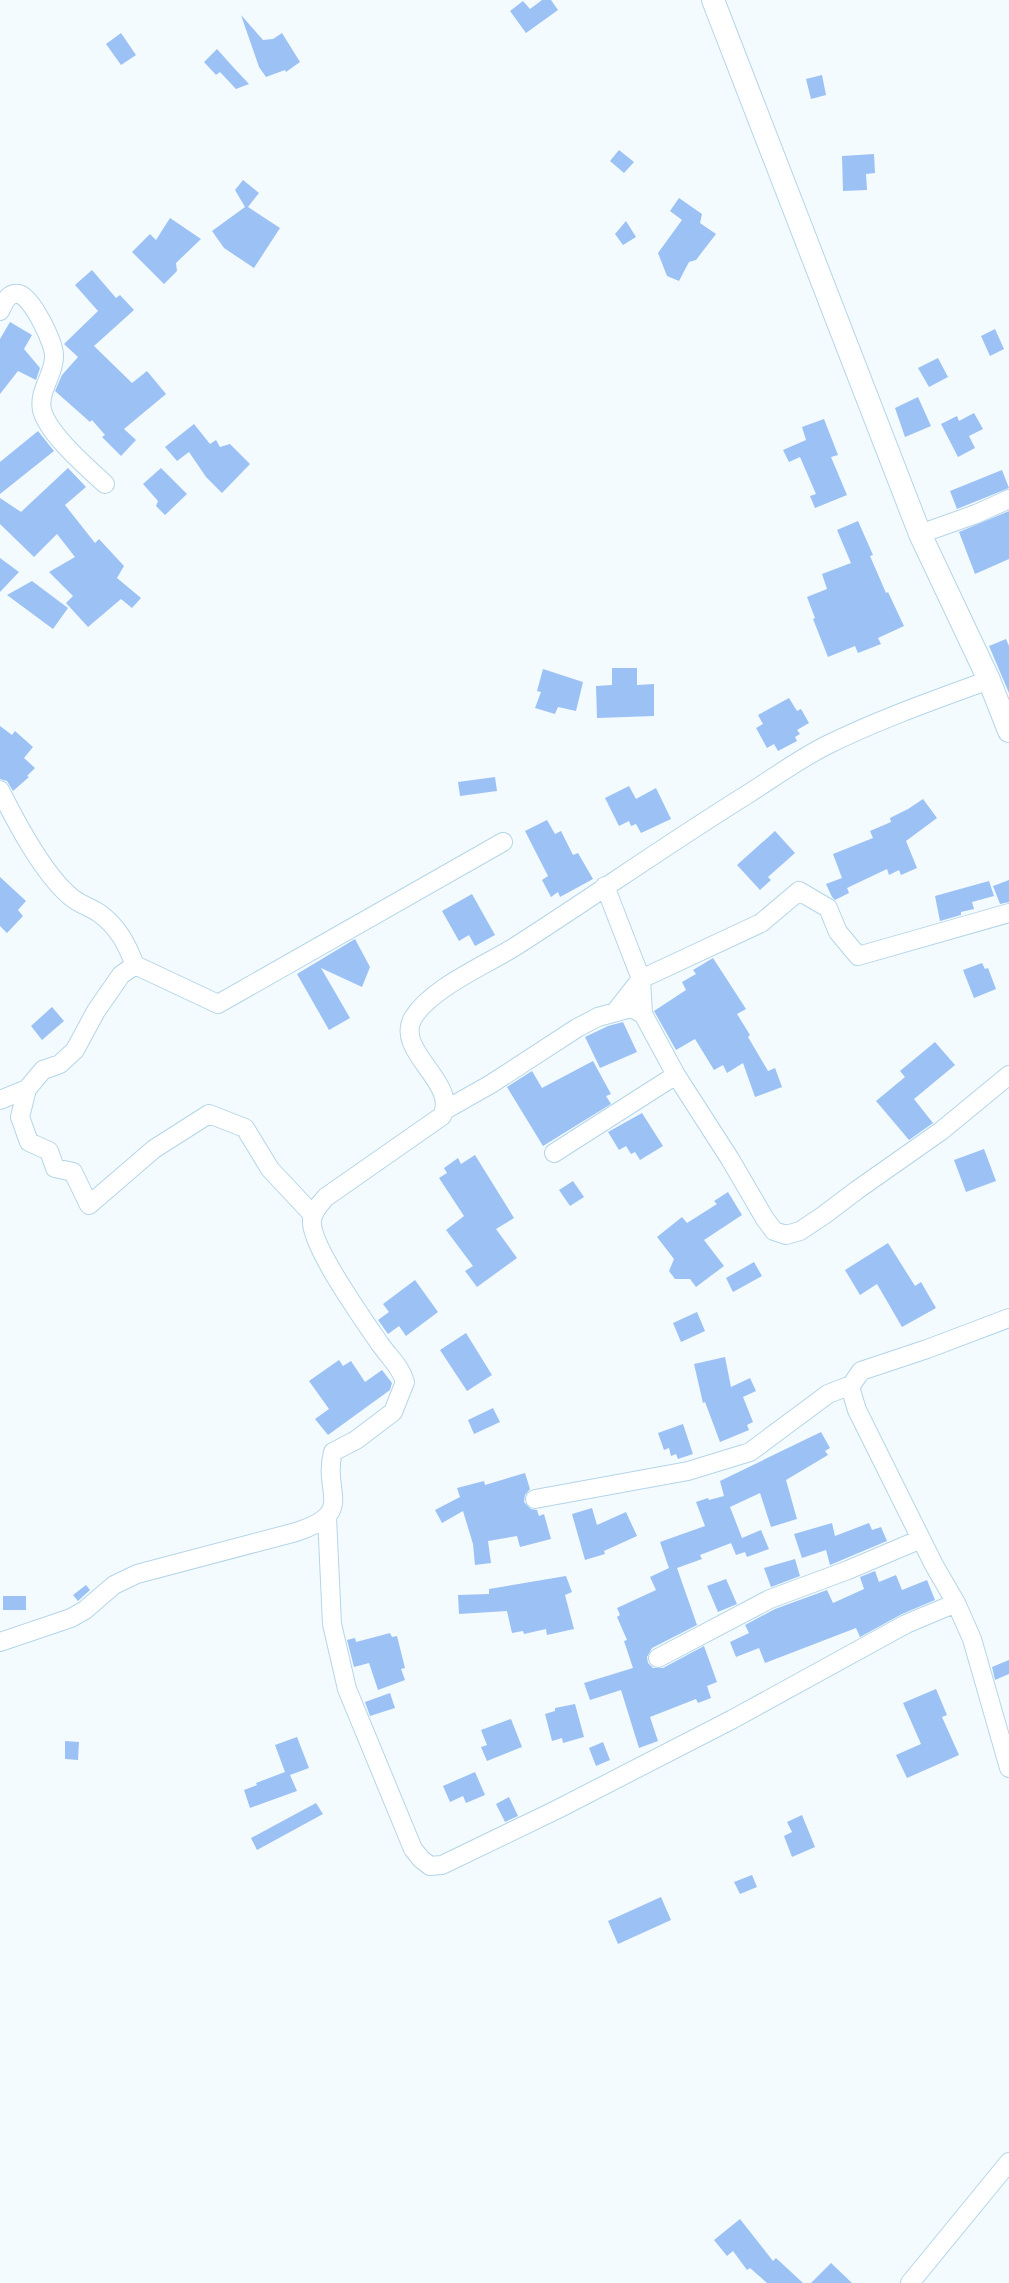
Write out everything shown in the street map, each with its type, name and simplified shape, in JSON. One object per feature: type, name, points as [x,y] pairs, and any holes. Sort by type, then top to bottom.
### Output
[{"type":"street","points":[[713,0],[920,534],[989,680],[1009,730]]},
{"type":"street","points":[[0,311],[7,298],[14,294],[27,298],[33,307],[53,347],[54,356],[42,397],[42,410],[49,424],[68,448],[105,484]]},
{"type":"street","points":[[920,534],[976,514],[1009,499]]},
{"type":"street","points":[[445,1110],[443,1095],[438,1083],[418,1055],[410,1036],[412,1020],[424,1002],[516,946],[679,837],[824,747],[926,703],[989,680]]},
{"type":"street","points":[[0,790],[8,822],[53,879],[72,899],[99,913],[122,934],[135,965],[218,1004],[503,842]]},
{"type":"street","points":[[605,886],[642,979],[643,1014],[676,1075],[774,1231],[786,1235],[800,1231],[941,1131],[1009,1075]]},
{"type":"street","points":[[615,1012],[642,979],[761,923],[799,891],[828,908],[838,932],[858,956],[1009,914]]},
{"type":"street","points":[[135,965],[121,975],[96,1011],[75,1050],[60,1064],[43,1070],[27,1089],[20,1117],[29,1142],[49,1150],[55,1168],[73,1172],[89,1204],[154,1149],[209,1114],[245,1128],[270,1169],[313,1215]]},
{"type":"street","points":[[0,1642],[70,1618],[85,1610],[114,1585],[137,1574],[318,1525],[332,1508],[334,1496],[329,1465],[333,1452],[356,1440],[393,1412],[405,1382],[397,1365],[380,1344],[330,1266],[312,1227],[313,1215],[326,1197],[431,1125],[442,1116],[445,1110],[577,1028],[598,1017],[631,1008],[643,1014]]},
{"type":"street","points":[[554,1153],[676,1075]]},
{"type":"street","points":[[0,1100],[27,1089]]},
{"type":"street","points":[[535,1499],[688,1471],[750,1452],[828,1394],[851,1385],[861,1371],[1009,1318]]},
{"type":"street","points":[[851,1385],[851,1396],[857,1410],[972,1639],[1009,1768]]},
{"type":"street","points":[[327,1516],[332,1624],[347,1689],[413,1849],[430,1866],[442,1865],[546,1815],[733,1719],[906,1624],[956,1604]]},
{"type":"street","points":[[658,1658],[770,1599],[848,1570],[921,1539]]},
{"type":"street","points":[[910,2283],[1009,2162]]},
{"type":"building","points":[[542,0],[551,0],[558,10],[526,33],[510,11],[523,1],[530,9]]},
{"type":"building","points":[[241,15],[263,40],[273,39],[282,33],[300,62],[286,72],[285,70],[266,77],[259,67]]},
{"type":"building","points":[[121,33],[136,55],[121,65],[106,44]]},
{"type":"building","points":[[217,49],[249,84],[236,89],[220,72],[216,75],[204,62]]},
{"type":"building","points":[[822,75],[826,95],[811,99],[806,79]]},
{"type":"building","points":[[619,150],[634,162],[624,173],[610,161]]},
{"type":"building","points":[[874,154],[875,173],[866,174],[867,190],[843,191],[842,156]]},
{"type":"building","points":[[243,180],[259,193],[248,207],[280,228],[254,268],[224,248],[212,231],[245,207],[235,190]]},
{"type":"building","points":[[679,198],[702,214],[700,223],[716,234],[696,260],[689,262],[679,281],[667,276],[658,253],[682,220],[670,211]]},
{"type":"building","points":[[170,218],[201,239],[176,263],[177,271],[164,284],[132,252],[150,234],[156,240]]},
{"type":"building","points":[[626,221],[636,237],[623,245],[615,234]]},
{"type":"building","points":[[92,270],[116,298],[120,295],[134,310],[94,346],[132,383],[147,371],[166,394],[124,429],[136,440],[121,456],[102,437],[105,435],[92,420],[90,422],[55,391],[62,375],[78,357],[64,344],[98,311],[75,285]]},
{"type":"building","points":[[10,322],[32,335],[24,349],[40,368],[36,380],[18,371],[0,394],[0,339]]},
{"type":"building","points":[[995,329],[1004,349],[990,356],[981,336]]},
{"type":"building","points":[[938,358],[948,377],[929,387],[918,368]]},
{"type":"building","points":[[918,397],[931,426],[905,437],[895,408]]},
{"type":"building","points":[[974,413],[983,429],[969,436],[975,448],[958,457],[941,424],[957,416],[959,421]]},
{"type":"building","points":[[824,419],[838,455],[831,457],[847,495],[815,508],[810,496],[816,494],[800,457],[789,462],[783,450],[806,440],[802,427]]},
{"type":"building","points":[[194,424],[210,444],[216,440],[220,447],[230,444],[250,464],[222,493],[206,477],[189,452],[177,461],[165,447]]},
{"type":"building","points":[[38,431],[54,451],[0,494],[0,462]]},
{"type":"building","points":[[68,468],[86,487],[65,505],[95,543],[99,539],[124,566],[117,578],[141,598],[132,608],[121,599],[88,627],[66,603],[73,596],[49,572],[75,557],[57,534],[34,557],[0,524],[0,498],[21,512]]},
{"type":"building","points":[[161,468],[187,494],[165,515],[156,506],[158,501],[143,484]]},
{"type":"building","points":[[1002,470],[1009,488],[957,509],[950,491]]},
{"type":"building","points":[[1009,511],[1009,559],[975,574],[959,532]]},
{"type":"building","points":[[858,521],[886,593],[888,592],[904,626],[878,638],[881,644],[858,653],[855,646],[828,657],[807,597],[827,589],[822,574],[851,563],[837,530]]},
{"type":"building","points":[[0,558],[19,572],[0,592]]},
{"type":"building","points":[[32,581],[68,608],[53,629],[7,595]]},
{"type":"building","points":[[1006,639],[1009,646],[1009,693],[989,646]]},
{"type":"building","points":[[612,668],[637,668],[637,685],[654,684],[654,716],[597,718],[596,686],[612,685]]},
{"type":"building","points":[[543,669],[583,682],[576,711],[558,707],[555,714],[535,708],[541,692],[537,691]]},
{"type":"building","points":[[789,698],[797,711],[801,709],[809,723],[797,730],[800,734],[795,737],[797,741],[778,751],[774,744],[767,748],[756,728],[763,724],[758,715]]},
{"type":"building","points":[[0,726],[12,735],[15,731],[33,747],[24,758],[35,768],[27,776],[29,777],[13,791],[7,781],[0,779]]},
{"type":"building","points":[[495,777],[497,791],[460,796],[458,782]]},
{"type":"building","points":[[629,786],[636,799],[656,788],[671,819],[641,833],[636,824],[631,826],[629,821],[619,826],[605,798]]},
{"type":"building","points":[[923,799],[937,818],[906,841],[917,868],[901,875],[899,870],[889,875],[887,869],[847,888],[849,893],[835,900],[826,884],[842,878],[833,854],[873,838],[870,831],[891,822],[890,818]]},
{"type":"building","points":[[547,820],[555,834],[561,831],[573,855],[578,853],[593,879],[560,897],[558,892],[551,897],[542,880],[548,876],[525,831]]},
{"type":"building","points":[[775,831],[795,853],[768,877],[771,880],[760,890],[737,865]]},
{"type":"building","points":[[0,877],[26,901],[18,910],[23,916],[7,933],[0,926]]},
{"type":"building","points":[[1009,880],[1009,902],[1000,904],[993,886]]},
{"type":"building","points":[[989,881],[994,896],[972,902],[974,909],[940,921],[935,896]]},
{"type":"building","points":[[472,894],[495,935],[475,946],[469,935],[459,941],[442,911]]},
{"type":"building","points":[[355,939],[370,967],[362,987],[321,968],[350,1018],[329,1030],[297,974]]},
{"type":"building","points":[[713,958],[746,1009],[737,1014],[750,1035],[748,1037],[768,1071],[775,1068],[782,1087],[755,1097],[743,1063],[727,1073],[723,1065],[714,1070],[695,1039],[676,1050],[654,1011],[686,990],[682,982],[696,974],[693,970]]},
{"type":"building","points":[[982,963],[985,969],[988,968],[996,989],[974,998],[963,970]]},
{"type":"building","points":[[52,1007],[64,1021],[42,1040],[31,1026]]},
{"type":"building","points":[[623,1022],[637,1052],[600,1068],[585,1037]]},
{"type":"building","points":[[935,1042],[955,1065],[914,1099],[933,1123],[909,1140],[876,1101],[905,1077],[900,1071]]},
{"type":"building","points":[[593,1061],[611,1094],[606,1096],[611,1104],[543,1146],[507,1087],[532,1071],[542,1088]]},
{"type":"building","points":[[642,1113],[663,1146],[640,1160],[635,1152],[631,1154],[626,1146],[619,1150],[608,1132]]},
{"type":"building","points":[[984,1149],[996,1181],[966,1192],[954,1160]]},
{"type":"building","points":[[475,1155],[514,1218],[496,1229],[517,1258],[477,1287],[465,1271],[473,1266],[446,1230],[464,1216],[439,1178],[447,1173],[444,1168],[458,1158],[461,1164]]},
{"type":"building","points":[[573,1181],[584,1197],[570,1206],[559,1190]]},
{"type":"building","points":[[728,1192],[742,1215],[704,1240],[724,1266],[696,1287],[690,1279],[675,1279],[669,1271],[674,1259],[657,1237],[682,1217],[687,1223],[717,1204],[714,1201]]},
{"type":"building","points":[[888,1243],[915,1286],[921,1282],[936,1308],[902,1327],[877,1284],[860,1295],[845,1270]]},
{"type":"building","points":[[754,1262],[762,1276],[733,1292],[726,1278]]},
{"type":"building","points":[[415,1280],[438,1312],[406,1336],[399,1326],[388,1334],[378,1320],[389,1312],[383,1304]]},
{"type":"building","points":[[697,1312],[705,1331],[681,1342],[673,1323]]},
{"type":"building","points":[[466,1333],[492,1375],[467,1391],[440,1350]]},
{"type":"building","points":[[725,1357],[731,1387],[750,1378],[756,1391],[743,1397],[753,1422],[747,1425],[749,1430],[720,1442],[705,1402],[703,1403],[694,1364]]},
{"type":"building","points":[[339,1360],[343,1366],[351,1361],[365,1382],[382,1370],[392,1383],[390,1390],[328,1435],[315,1419],[329,1409],[309,1381]]},
{"type":"building","points":[[493,1408],[500,1422],[474,1434],[468,1420]]},
{"type":"building","points":[[683,1424],[693,1454],[678,1459],[676,1454],[671,1456],[669,1448],[664,1450],[658,1433]]},
{"type":"building","points":[[821,1432],[830,1448],[825,1451],[828,1455],[786,1480],[797,1519],[771,1527],[760,1493],[730,1507],[742,1538],[761,1530],[769,1549],[747,1557],[745,1552],[736,1555],[731,1543],[700,1555],[702,1559],[677,1568],[697,1625],[652,1648],[647,1657],[648,1663],[653,1668],[663,1668],[704,1646],[717,1682],[707,1686],[711,1698],[698,1703],[696,1699],[650,1717],[658,1741],[639,1748],[621,1690],[590,1700],[584,1683],[633,1668],[624,1641],[627,1640],[617,1617],[620,1615],[617,1608],[656,1590],[650,1577],[669,1568],[660,1542],[705,1526],[696,1502],[724,1496],[720,1481]]},
{"type":"building","points":[[525,1473],[530,1489],[525,1495],[524,1502],[531,1509],[537,1510],[539,1516],[544,1514],[551,1539],[520,1547],[517,1536],[488,1541],[491,1563],[475,1565],[473,1544],[463,1511],[442,1523],[435,1510],[460,1497],[457,1488],[484,1481],[485,1485]]},
{"type":"building","points":[[592,1508],[597,1525],[626,1512],[637,1536],[604,1551],[605,1554],[585,1560],[572,1514]]},
{"type":"building","points":[[832,1523],[835,1536],[869,1523],[872,1530],[881,1527],[887,1541],[830,1565],[826,1550],[802,1558],[794,1534]]},
{"type":"building","points":[[795,1559],[800,1576],[771,1587],[764,1568]]},
{"type":"building","points":[[875,1571],[879,1582],[896,1575],[902,1590],[927,1580],[935,1600],[902,1614],[860,1637],[856,1628],[765,1663],[759,1648],[736,1657],[730,1642],[749,1633],[745,1625],[775,1609],[827,1590],[833,1603],[864,1589],[860,1577]]},
{"type":"building","points":[[566,1576],[572,1592],[565,1595],[574,1629],[547,1635],[546,1629],[524,1634],[523,1631],[512,1633],[507,1611],[459,1614],[458,1595],[489,1594],[489,1589]]},
{"type":"building","points":[[726,1579],[737,1604],[718,1612],[707,1586]]},
{"type":"building","points":[[86,1585],[90,1590],[78,1601],[73,1595]]},
{"type":"building","points":[[3,1596],[26,1596],[26,1610],[3,1610]]},
{"type":"building","points":[[390,1633],[392,1637],[397,1636],[405,1668],[401,1669],[405,1680],[378,1690],[369,1663],[354,1667],[347,1640],[355,1638],[356,1642]]},
{"type":"building","points":[[1009,1660],[1009,1674],[995,1680],[992,1667]]},
{"type":"building","points":[[936,1689],[947,1715],[942,1717],[959,1755],[907,1778],[896,1755],[921,1744],[903,1703]]},
{"type":"building","points":[[390,1693],[395,1708],[370,1716],[365,1702]]},
{"type":"building","points":[[575,1704],[584,1737],[563,1743],[562,1738],[552,1741],[545,1714],[555,1711],[555,1708]]},
{"type":"building","points":[[511,1719],[522,1747],[487,1761],[481,1747],[487,1745],[481,1730]]},
{"type":"building","points":[[297,1737],[309,1768],[290,1775],[297,1791],[250,1808],[244,1790],[285,1772],[275,1745]]},
{"type":"building","points":[[65,1741],[79,1742],[78,1760],[65,1759]]},
{"type":"building","points":[[603,1742],[610,1760],[596,1766],[589,1748]]},
{"type":"building","points":[[475,1772],[485,1795],[466,1803],[463,1796],[450,1802],[443,1786]]},
{"type":"building","points":[[509,1797],[518,1816],[505,1822],[496,1804]]},
{"type":"building","points":[[316,1803],[323,1814],[257,1850],[251,1838]]},
{"type":"building","points":[[802,1815],[815,1847],[792,1857],[784,1836],[792,1832],[787,1822]]},
{"type":"building","points":[[752,1875],[757,1887],[740,1894],[734,1882]]},
{"type":"building","points":[[661,1897],[671,1920],[618,1944],[608,1921]]},
{"type":"building","points":[[740,2219],[773,2261],[776,2258],[803,2283],[767,2283],[750,2268],[747,2270],[733,2251],[727,2256],[714,2240]]},
{"type":"building","points":[[831,2263],[852,2283],[811,2283]]}]
